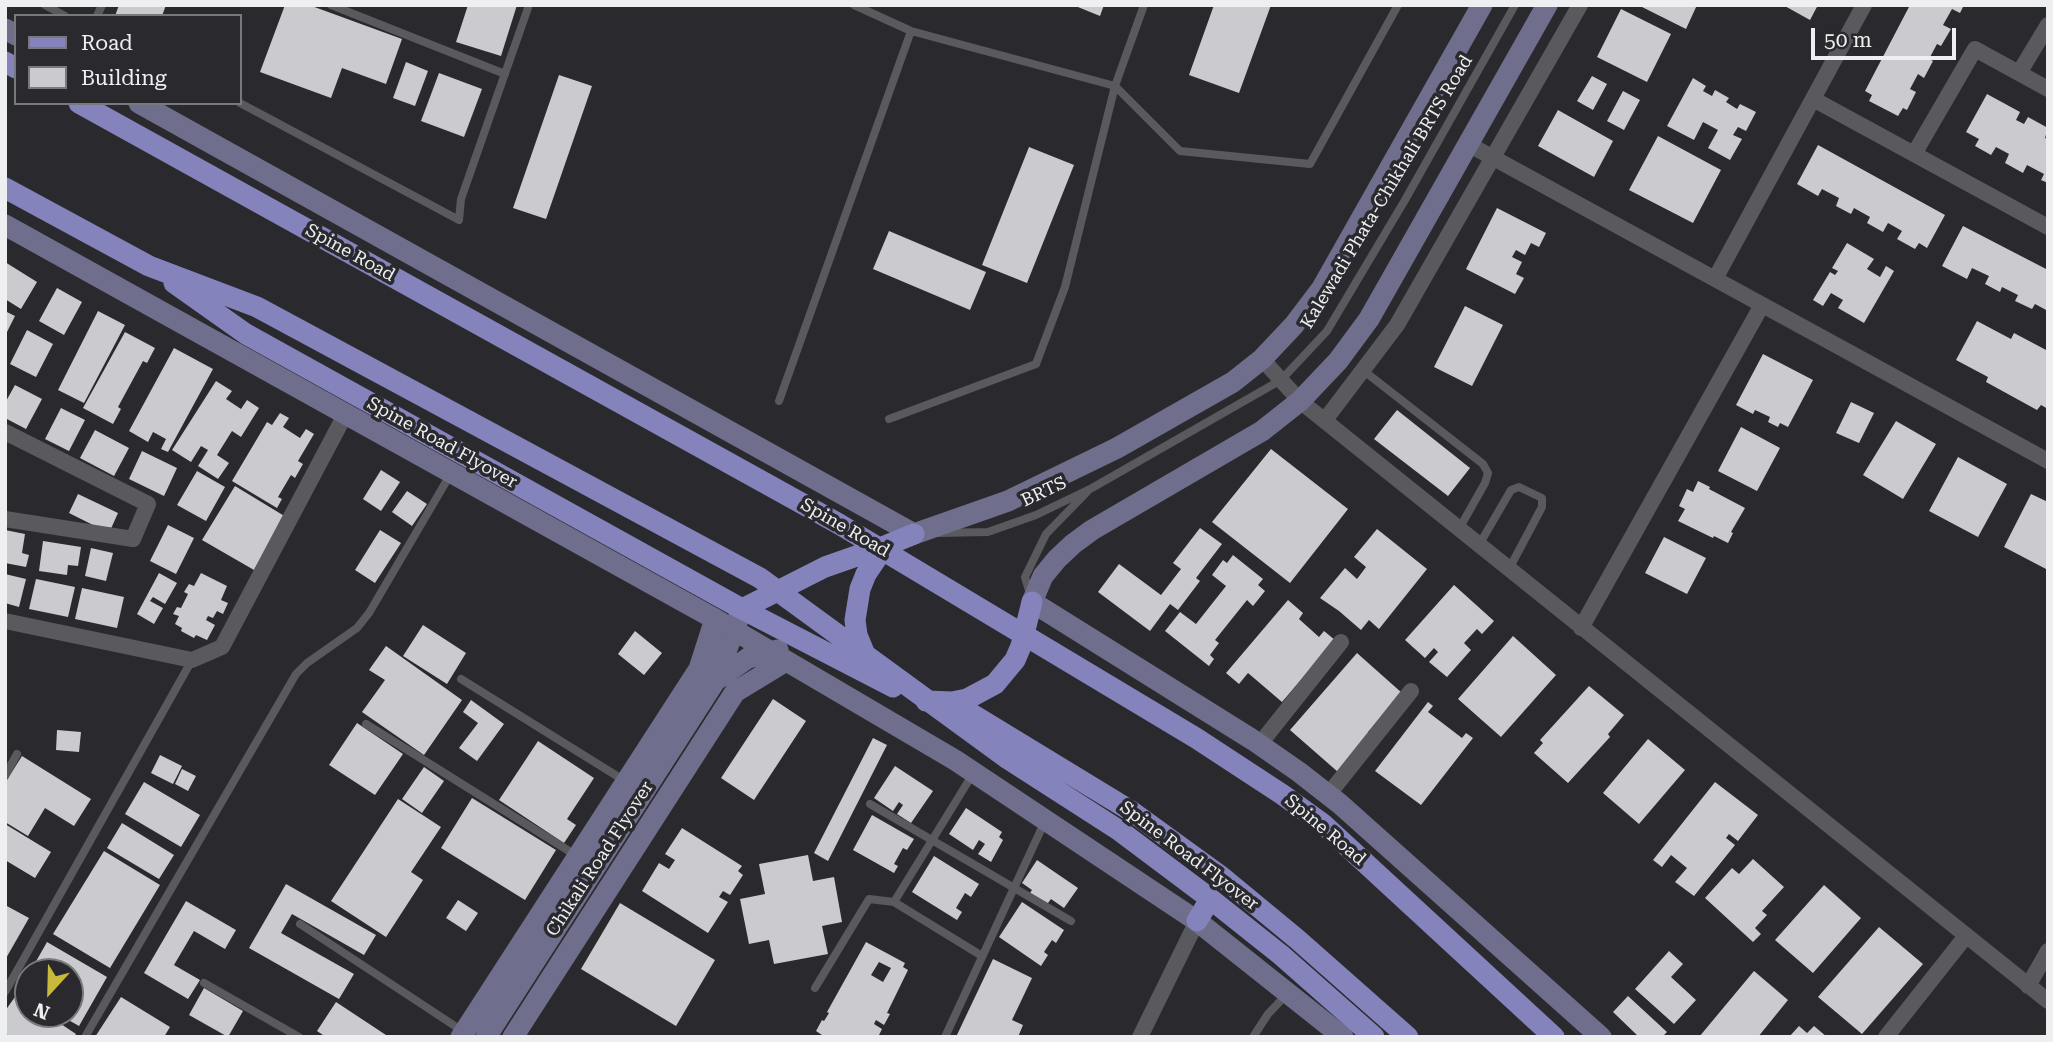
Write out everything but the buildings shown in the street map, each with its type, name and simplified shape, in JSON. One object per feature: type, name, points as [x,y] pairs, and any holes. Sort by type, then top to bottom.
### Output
[{"type":"main road","name":"Spine Road","points":[[83,105],[839,524],[1196,738],[1283,794],[1322,824],[1554,1037]]},
{"type":"main road","points":[[5,188],[149,266],[257,307],[760,578],[1008,759],[1120,831],[1281,955],[1374,1037]]},
{"type":"main road","name":"Spine Road Flyover","points":[[149,266],[246,334],[742,609],[920,700],[951,702],[981,692],[1006,673],[1021,646],[1032,603]]},
{"type":"main road","points":[[742,609],[825,567],[900,540]]},
{"type":"main road","name":"Spine Road Flyover","points":[[891,687],[879,676],[862,650],[855,620],[860,589],[866,574],[900,540]]},
{"type":"main road","name":"Spine Road Flyover","points":[[951,702],[1131,811],[1222,877],[1408,1037]]},
{"type":"main road","points":[[1197,921],[1210,899]]},
{"type":"street","points":[[900,540],[1008,501],[1117,448],[1233,382],[1262,359],[1322,288],[1482,5]]},
{"type":"street","points":[[1032,603],[1043,576],[1073,544],[1124,511],[1262,431],[1300,401],[1338,361],[1369,319],[1547,5]]},
{"type":"street","points":[[1325,420],[1397,325],[1580,5]]},
{"type":"street","points":[[1715,279],[1864,5]]},
{"type":"street","points":[[2019,73],[2048,25]]},
{"type":"street","points":[[1914,154],[1975,49],[2048,89]]},
{"type":"street","points":[[1813,99],[2048,227]]},
{"type":"street","name":"Spine Road","points":[[142,105],[900,540]]},
{"type":"street","points":[[1468,145],[2048,461]]},
{"type":"street","points":[[5,225],[715,619],[974,772],[1197,921],[1343,1037]]},
{"type":"street","points":[[1581,628],[1762,305]]},
{"type":"street","points":[[1262,359],[1300,401],[2048,1001]]},
{"type":"street","points":[[5,621],[192,660],[222,647],[346,412]]},
{"type":"street","points":[[5,432],[148,504],[134,539],[5,519]]},
{"type":"street","name":"Spine Road","points":[[1032,603],[1259,744],[1328,795],[1601,1037]]},
{"type":"street","name":"Chikali Road Flyover","points":[[486,1037],[715,681],[742,609]]},
{"type":"street","points":[[463,1034],[699,669],[715,619]]},
{"type":"street","points":[[1259,744],[1341,642]]},
{"type":"street","name":"Chikali Road Flyover","points":[[715,681],[748,658],[791,647],[817,649]]},
{"type":"street","points":[[513,1037],[735,692],[786,661]]},
{"type":"street","points":[[1328,795],[1412,691]]},
{"type":"street","points":[[1140,1037],[1197,921]]},
{"type":"street","points":[[1886,1037],[1966,936]]},
{"type":"street","points":[[2028,986],[2048,951]]},
{"type":"lane","points":[[45,5],[61,14]]},
{"type":"lane","points":[[331,5],[505,74]]},
{"type":"lane","points":[[242,104],[459,220],[461,199],[529,5]]},
{"type":"lane","points":[[854,5],[911,31],[1115,86],[1180,151],[1310,164],[1398,5]]},
{"type":"lane","points":[[889,419],[1036,364],[1065,287],[1115,86],[1144,5]]},
{"type":"lane","name":"Kalewadi Phata-Chikhali BRTS Road","points":[[1092,488],[1281,380],[1327,331],[1405,200],[1515,5]]},
{"type":"lane","points":[[779,401],[911,31]]},
{"type":"lane","points":[[1364,371],[1483,464],[1488,474],[1485,483],[1459,529]]},
{"type":"lane","points":[[85,1037],[296,674],[307,663],[357,628],[452,472]]},
{"type":"lane","points":[[1479,545],[1511,490],[1519,487],[1542,498],[1542,507],[1509,569]]},
{"type":"lane","name":"BRTS","points":[[900,540],[989,532],[1092,488]]},
{"type":"lane","name":"BRTS","points":[[1032,603],[1026,578],[1046,534],[1092,488]]},
{"type":"lane","points":[[5,992],[192,660]]},
{"type":"lane","points":[[461,679],[626,782]]},
{"type":"lane","points":[[366,724],[578,856]]},
{"type":"lane","points":[[5,776],[16,754]]},
{"type":"lane","points":[[894,902],[974,772]]},
{"type":"lane","points":[[870,804],[1070,921]]},
{"type":"lane","points":[[945,1037],[1045,821]]},
{"type":"lane","points":[[815,988],[869,899],[894,902],[982,956]]},
{"type":"lane","points":[[300,924],[463,1034]]},
{"type":"lane","points":[[204,983],[299,1037]]},
{"type":"lane","points":[[1253,1037],[1268,1014],[1288,993]]}]
